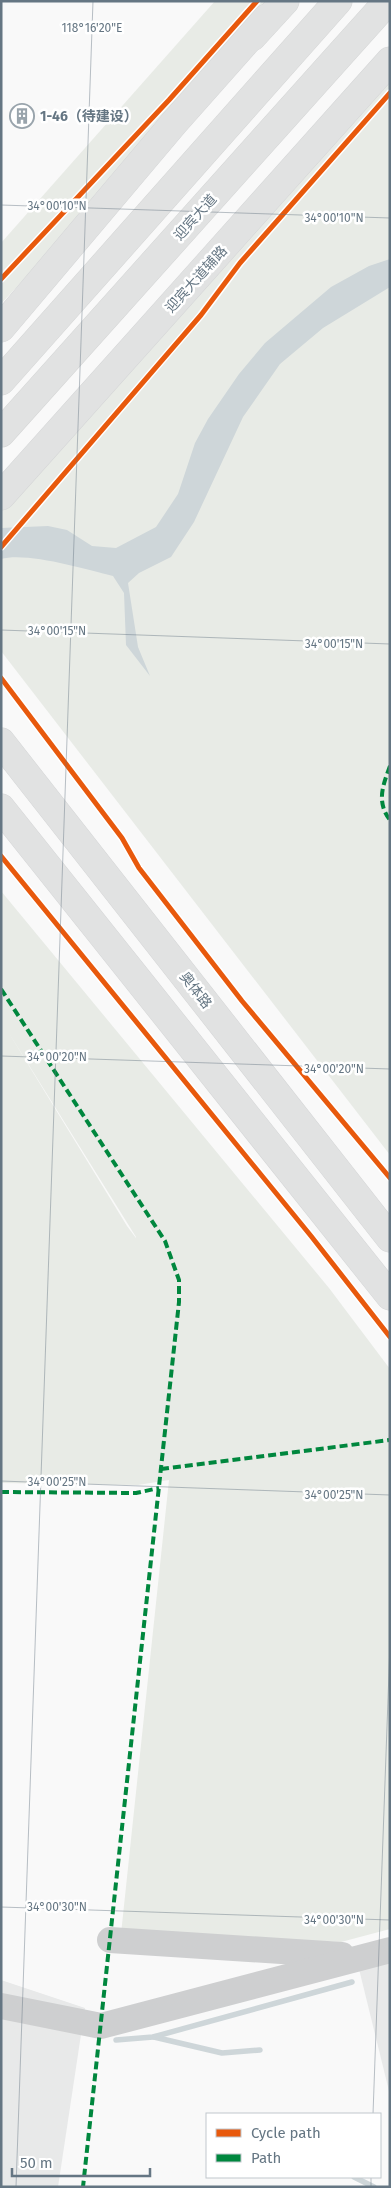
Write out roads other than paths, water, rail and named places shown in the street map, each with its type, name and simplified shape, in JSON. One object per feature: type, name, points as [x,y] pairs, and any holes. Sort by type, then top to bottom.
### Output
[{"type":"main road","points":[[252,37],[280,1]]},
{"type":"main road","points":[[1,328],[174,123],[285,1]]},
{"type":"main road","points":[[1,381],[338,1]]},
{"type":"main road","name":"迎宾大道","points":[[1,432],[388,1]]},
{"type":"main road","name":"迎宾大道辅路","points":[[1,496],[390,61]]},
{"type":"main road","name":"奥体路","points":[[1,742],[390,1238]]},
{"type":"main road","points":[[1,808],[390,1296]]},
{"type":"lane","points":[[110,1940],[378,1954]]},
{"type":"lane","points":[[1,2006],[101,2026],[378,1954]]},
{"type":"waterway","points":[[116,2040],[153,2037],[352,1982]]},
{"type":"waterway","points":[[154,2037],[222,2053],[260,2050]]},
{"type":"waterway","points":[[356,2178],[374,2187]]},
{"type":"place","name":"1-46（待建设）","points":[[22,116]]}]
